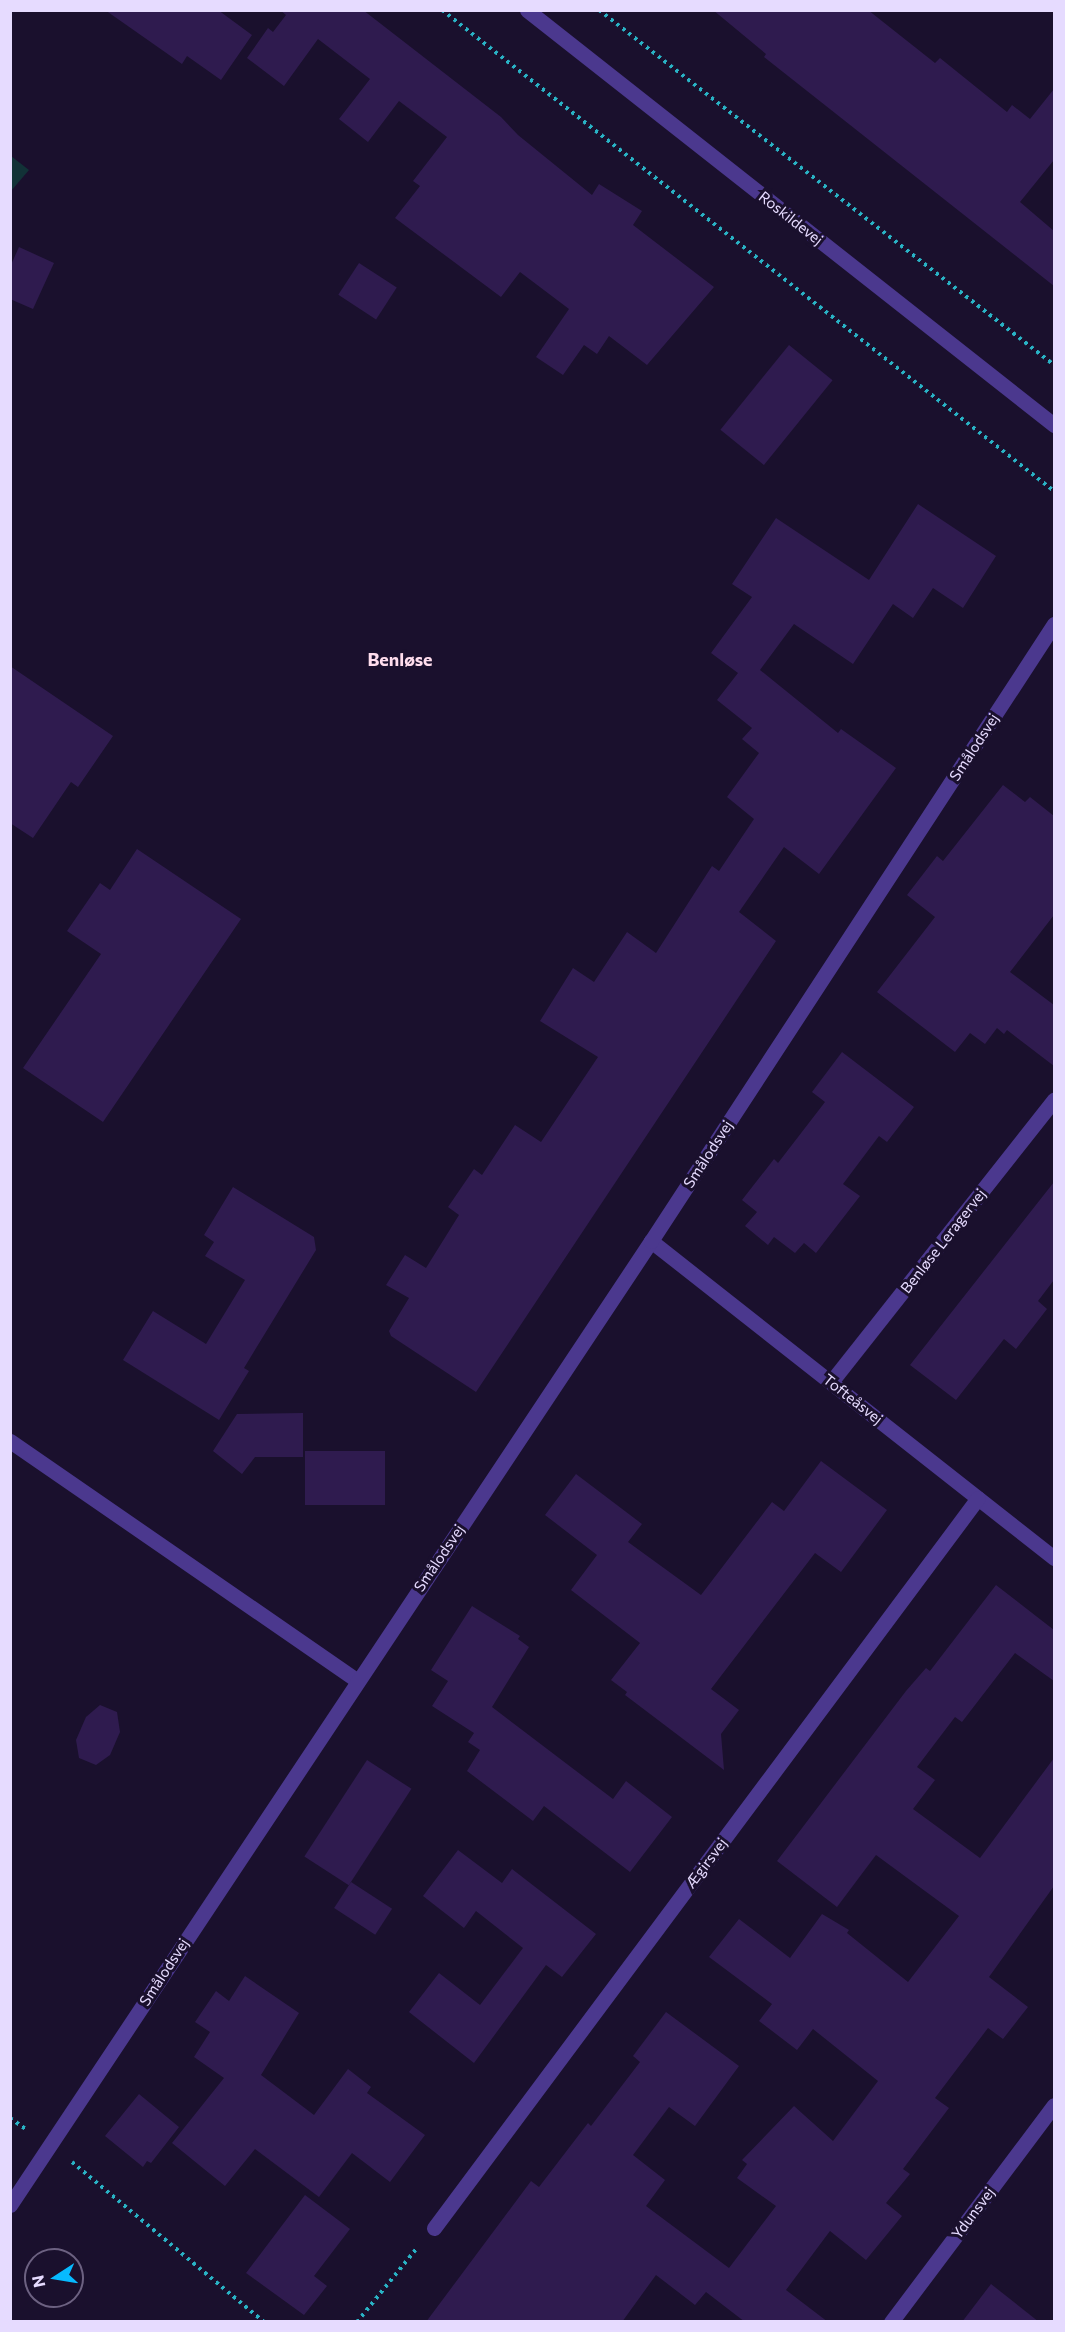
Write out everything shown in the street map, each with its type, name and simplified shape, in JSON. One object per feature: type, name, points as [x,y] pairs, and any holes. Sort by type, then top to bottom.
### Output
[{"type":"street","name":"Roskildevej","points":[[527,10],[1054,425]]},
{"type":"street","name":"Smålodsvej","points":[[10,2205],[651,1241],[1054,624]]},
{"type":"street","name":"Benløse Leragervej","points":[[831,1382],[1054,1100]]},
{"type":"street","name":"Tofteåsvej","points":[[651,1241],[1054,1558]]},
{"type":"street","points":[[10,1441],[357,1680]]},
{"type":"street","name":"Ægirsvej","points":[[434,2228],[978,1498]]},
{"type":"street","name":"Ydunsvej","points":[[891,2322],[1054,2105]]},
{"type":"path","points":[[442,10],[1054,491]]},
{"type":"path","points":[[599,10],[1054,365]]},
{"type":"path","points":[[10,2118],[50,2145],[264,2322]]},
{"type":"path","points":[[357,2322],[434,2228]]},
{"type":"green space","points":[[11,156],[29,170],[11,191]]},
{"type":"building","points":[[105,10],[218,10],[252,35],[221,80],[187,56],[182,64]]},
{"type":"building","points":[[280,10],[363,10],[501,117],[518,135],[592,195],[599,184],[642,211],[633,225],[714,287],[647,365],[609,336],[597,354],[584,345],[563,375],[536,357],[569,309],[520,272],[501,297],[395,218],[420,186],[413,181],[447,137],[399,101],[368,142],[339,119],[370,79],[318,39],[284,86],[247,58],[268,28],[273,32],[286,15]]},
{"type":"building","points":[[713,10],[868,10],[935,63],[940,58],[1007,112],[1012,105],[1030,119],[1054,89],[1054,160],[1020,202],[1054,231],[1054,286],[764,57],[766,54]]},
{"type":"building","points":[[19,247],[54,263],[33,309],[10,299],[10,267]]},
{"type":"building","points":[[359,263],[397,288],[376,319],[338,295]]},
{"type":"building","points":[[789,345],[833,380],[764,465],[720,430]]},
{"type":"building","points":[[918,504],[996,556],[963,608],[933,588],[913,618],[893,604],[853,664],[794,624],[760,670],[838,733],[841,729],[896,768],[819,874],[784,847],[739,912],[776,941],[476,1392],[391,1336],[389,1331],[409,1298],[386,1285],[405,1255],[426,1268],[459,1215],[448,1207],[474,1169],[482,1175],[515,1125],[541,1142],[598,1057],[540,1021],[573,968],[594,982],[627,932],[656,953],[712,866],[719,871],[754,819],[727,797],[759,753],[742,739],[752,728],[717,700],[738,673],[711,653],[752,597],[732,584],[776,518],[869,580]]},
{"type":"building","points":[[10,666],[113,736],[78,787],[71,782],[33,838],[10,823]]},
{"type":"building","points":[[1003,785],[1025,802],[1030,797],[1054,816],[1054,915],[1010,972],[1054,1005],[1054,1066],[1007,1030],[1004,1034],[997,1028],[985,1044],[970,1033],[955,1052],[877,992],[935,917],[907,895],[937,856],[943,861]]},
{"type":"building","points":[[137,849],[241,919],[103,1122],[23,1068],[101,954],[67,931],[100,883],[110,890]]},
{"type":"building","points":[[842,1052],[914,1107],[887,1142],[879,1136],[843,1184],[860,1196],[816,1253],[804,1243],[795,1253],[774,1237],[768,1245],[745,1226],[757,1212],[742,1200],[774,1159],[778,1163],[825,1102],[812,1092]]},
{"type":"building","points":[[1054,1182],[1054,1280],[1038,1301],[1047,1309],[1016,1349],[1004,1339],[956,1400],[910,1365]]},
{"type":"building","points":[[233,1187],[314,1237],[316,1250],[244,1368],[249,1371],[219,1420],[123,1360],[153,1311],[206,1344],[245,1280],[205,1256],[214,1242],[204,1235]]},
{"type":"building","points":[[303,1413],[303,1457],[255,1457],[242,1474],[213,1451],[237,1414]]},
{"type":"building","points":[[305,1451],[385,1451],[385,1505],[305,1505]]},
{"type":"building","points":[[821,1461],[887,1510],[841,1572],[815,1553],[711,1689],[739,1710],[721,1734],[724,1770],[625,1695],[627,1692],[611,1680],[640,1643],[571,1590],[597,1555],[545,1515],[576,1474],[642,1524],[628,1542],[701,1595],[772,1502],[784,1511]]},
{"type":"building","points":[[996,1585],[1054,1630],[1054,1681],[1015,1653],[962,1722],[955,1717],[917,1767],[935,1780],[913,1809],[980,1858],[1054,1758],[1054,1886],[989,1977],[1028,2007],[1003,2039],[988,2028],[935,2098],[949,2108],[903,2169],[910,2174],[886,2203],[902,2216],[866,2260],[830,2231],[786,2290],[828,2322],[745,2322],[706,2292],[695,2305],[656,2275],[622,2322],[426,2322],[531,2181],[539,2187],[588,2123],[591,2126],[640,2062],[633,2056],[666,2012],[739,2066],[695,2126],[669,2107],[633,2155],[665,2180],[646,2206],[729,2268],[776,2206],[737,2178],[747,2164],[742,2160],[794,2106],[833,2141],[878,2081],[813,2029],[797,2050],[759,2021],[772,2004],[709,1957],[739,1919],[790,1958],[822,1914],[849,1930],[847,1933],[908,1982],[959,1916],[876,1855],[837,1907],[777,1861],[906,1691],[926,1668],[930,1671]]},
{"type":"building","points":[[472,1606],[520,1636],[518,1639],[529,1647],[492,1707],[613,1799],[626,1781],[672,1817],[630,1872],[544,1806],[533,1821],[467,1771],[480,1750],[468,1742],[474,1733],[432,1706],[448,1681],[431,1670]]},
{"type":"building","points":[[100,1705],[117,1712],[120,1732],[110,1755],[96,1765],[79,1758],[76,1740],[86,1717]]},
{"type":"building","points":[[367,1760],[411,1789],[349,1885],[304,1856]]},
{"type":"building","points":[[458,1850],[502,1883],[512,1869],[596,1934],[562,1977],[546,1965],[474,2063],[409,2012],[439,1973],[480,2005],[523,1948],[476,1911],[464,1928],[423,1896]]},
{"type":"building","points":[[351,1882],[392,1909],[375,1935],[334,1908]]},
{"type":"building","points":[[245,1976],[299,2013],[261,2075],[314,2115],[348,2069],[371,2087],[367,2093],[425,2135],[390,2182],[352,2153],[319,2197],[255,2149],[225,2186],[172,2143],[224,2078],[194,2057],[210,2032],[195,2022],[216,1991],[229,2001]]},
{"type":"building","points":[[139,2094],[179,2127],[151,2163],[147,2161],[143,2167],[105,2136]]},
{"type":"building","points":[[305,2195],[350,2229],[314,2276],[327,2286],[304,2315],[246,2273]]},
{"type":"building","points":[[991,2284],[1039,2322],[962,2322]]},
{"type":"district","name":"Benløse","points":[[400,659]]}]
